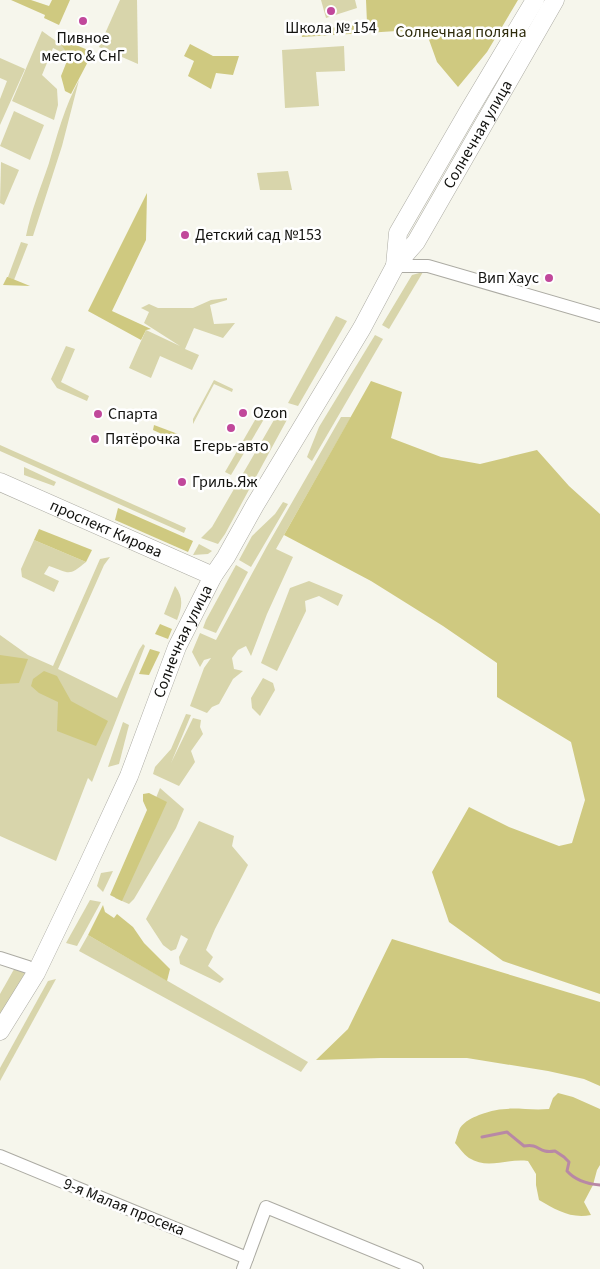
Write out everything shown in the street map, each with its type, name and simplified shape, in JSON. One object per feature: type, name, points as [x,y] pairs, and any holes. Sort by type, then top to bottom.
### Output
[{"type":"main road","name":"Солнечная улица","points":[[395,266],[398,233],[535,0]]},
{"type":"main road","name":"Солнечная улица","points":[[0,1031],[36,973],[129,776],[177,647],[212,576],[226,557],[255,504],[362,328],[395,266],[416,242],[555,0]]},
{"type":"main road","name":"проспект Кирова","points":[[0,482],[212,576]]},
{"type":"street","points":[[395,266],[428,266],[600,316]]},
{"type":"street","points":[[0,958],[28,968],[36,973]]},
{"type":"street","name":"9-я Малая просека","points":[[0,1156],[245,1264]]},
{"type":"street","points":[[245,1264],[266,1207],[417,1269]]},
{"type":"shaded area","points":[[120,0],[137,0],[138,64],[99,47]]},
{"type":"shaded area","points":[[321,0],[355,0],[357,8],[326,18]]},
{"type":"shaded area","points":[[42,31],[63,46],[69,56],[53,48],[42,75],[57,89],[58,105],[54,120],[12,101]]},
{"type":"shaded area","points":[[344,46],[345,71],[316,72],[319,106],[285,108],[282,50]]},
{"type":"shaded area","points":[[0,58],[25,69],[0,125],[0,99],[7,81],[0,78]]},
{"type":"shaded area","points":[[79,80],[62,146],[33,236],[26,236],[33,208],[62,121]]},
{"type":"shaded area","points":[[14,111],[44,125],[30,160],[0,146]]},
{"type":"shaded area","points":[[1,162],[19,170],[4,205],[0,203]]},
{"type":"shaded area","points":[[288,171],[292,190],[260,190],[257,173]]},
{"type":"shaded area","points":[[21,242],[28,244],[14,280],[8,277]]},
{"type":"shaded area","points":[[423,272],[389,329],[382,325],[412,275]]},
{"type":"shaded area","points":[[227,298],[227,300],[210,305],[214,324],[235,323],[223,338],[194,328],[185,349],[199,355],[192,370],[160,356],[151,378],[129,368],[146,330],[180,346],[144,323],[149,312],[141,308],[149,304],[158,308],[193,308],[211,300]]},
{"type":"shaded area","points":[[336,316],[347,321],[298,406],[288,403]]},
{"type":"shaded area","points":[[375,335],[383,339],[312,461],[307,457],[319,427]]},
{"type":"shaded area","points":[[66,346],[75,349],[61,382],[89,396],[87,401],[57,388],[51,379]]},
{"type":"shaded area","points":[[214,380],[233,389],[232,392],[214,384],[193,424],[193,419]]},
{"type":"shaded area","points":[[259,413],[267,414],[231,475],[225,472]]},
{"type":"shaded area","points":[[278,413],[289,416],[225,534],[218,544],[201,538],[212,527]]},
{"type":"shaded area","points":[[341,417],[351,417],[276,549],[293,557],[267,614],[251,656],[246,646],[238,650],[232,658],[234,669],[243,671],[233,679],[219,704],[212,707],[207,713],[190,706],[204,668],[211,658],[204,660],[200,667],[192,652],[200,633],[216,640]]},
{"type":"shaded area","points":[[0,445],[186,528],[184,533],[0,451]]},
{"type":"shaded area","points":[[24,467],[56,482],[54,486],[24,475]]},
{"type":"shaded area","points":[[283,502],[288,504],[251,567],[239,560],[252,536],[275,514]]},
{"type":"shaded area","points":[[34,540],[86,562],[72,572],[65,572],[49,566],[44,574],[59,581],[54,592],[22,577],[21,569]]},
{"type":"shaded area","points":[[199,544],[212,551],[208,554],[193,555]]},
{"type":"shaded area","points":[[110,557],[104,565],[58,669],[117,698],[139,650],[143,644],[145,646],[92,782],[88,778],[56,861],[0,836],[0,635],[28,655],[53,666],[100,559]]},
{"type":"shaded area","points":[[236,565],[248,572],[216,633],[203,628],[206,620]]},
{"type":"shaded area","points":[[309,581],[343,595],[338,606],[319,596],[305,601],[306,611],[277,671],[261,663],[290,588]]},
{"type":"shaded area","points":[[175,586],[180,595],[181,603],[177,620],[164,614]]},
{"type":"shaded area","points":[[263,678],[273,683],[275,690],[260,716],[252,708],[251,698]]},
{"type":"shaded area","points":[[186,714],[191,715],[171,763],[193,718],[201,720],[200,727],[203,734],[191,751],[195,762],[179,786],[153,774],[155,767],[171,749]]},
{"type":"shaded area","points":[[123,722],[129,725],[119,764],[108,767]]},
{"type":"shaded area","points":[[160,788],[184,809],[176,828],[134,899],[129,904],[115,898]]},
{"type":"shaded area","points":[[199,821],[234,836],[232,846],[248,865],[206,950],[213,957],[208,966],[224,979],[220,983],[180,964],[179,957],[188,939],[181,935],[176,949],[171,951],[163,945],[146,919]]},
{"type":"shaded area","points":[[113,871],[103,892],[97,886],[101,873]]},
{"type":"shaded area","points":[[90,900],[101,902],[77,946],[66,943]]},
{"type":"shaded area","points":[[88,935],[308,1062],[301,1072],[79,951]]},
{"type":"shaded area","points":[[17,964],[28,968],[0,1017],[0,994]]},
{"type":"shaded area","points":[[56,979],[0,1081],[0,1068],[48,981]]},
{"type":"green space","points":[[11,0],[31,0],[49,6],[52,0],[70,0],[59,25],[44,18],[45,15]]},
{"type":"green space","name":"Солнечная поляна","points":[[366,0],[518,0],[487,52],[458,87],[437,62],[428,37],[415,32],[397,31],[302,37],[301,32],[367,23]]},
{"type":"green space","points":[[56,37],[93,52],[71,94],[65,91],[61,76],[69,56]]},
{"type":"green space","points":[[190,44],[213,56],[239,56],[233,75],[216,73],[211,89],[188,76],[194,61],[184,56]]},
{"type":"green space","points":[[147,193],[146,240],[112,311],[151,329],[146,330],[141,340],[88,311]]},
{"type":"green space","points":[[8,277],[30,286],[3,285]]},
{"type":"green space","points":[[371,381],[402,392],[391,438],[441,457],[480,464],[537,450],[569,486],[600,514],[600,994],[503,961],[449,922],[432,872],[469,807],[509,827],[559,846],[572,843],[585,800],[571,742],[497,697],[497,663],[443,626],[371,581],[284,535]]},
{"type":"green space","points":[[154,425],[178,434],[175,440],[153,430]]},
{"type":"green space","points":[[118,508],[193,541],[188,552],[115,520]]},
{"type":"green space","points":[[39,529],[92,550],[86,562],[34,540]]},
{"type":"green space","points":[[160,624],[172,629],[168,639],[155,634]]},
{"type":"green space","points":[[150,649],[160,652],[149,675],[139,674]]},
{"type":"green space","points":[[0,655],[28,659],[19,683],[0,684]]},
{"type":"green space","points":[[44,671],[57,676],[71,701],[108,721],[96,746],[57,731],[58,702],[39,693],[31,686],[33,679]]},
{"type":"green space","points":[[149,793],[167,802],[122,901],[110,895],[147,810],[143,801],[143,794]]},
{"type":"green space","points":[[103,905],[105,912],[114,918],[117,914],[133,927],[144,943],[170,969],[167,981],[88,935]]},
{"type":"green space","points":[[392,939],[600,1002],[600,1086],[584,1079],[548,1071],[467,1058],[316,1060],[348,1029]]},
{"type":"green space","points":[[558,1093],[573,1097],[600,1109],[600,1165],[593,1185],[584,1202],[591,1215],[570,1215],[539,1200],[536,1174],[528,1161],[483,1163],[469,1158],[455,1143],[460,1128],[474,1117],[498,1110],[549,1109],[553,1098]]},
{"type":"waterway","points":[[482,1137],[507,1132],[524,1146],[529,1145],[549,1152],[555,1151],[569,1162],[567,1171],[570,1174],[582,1181],[600,1185]]},
{"type":"place","name":"Школа № 154","points":[[331,11]]},
{"type":"place","name":"Пивное место & СнГ","points":[[83,21]]},
{"type":"place","name":"Детский сад №153","points":[[185,235]]},
{"type":"place","name":"Вип Хаус","points":[[549,278]]},
{"type":"place","name":"Ozon","points":[[243,413]]},
{"type":"place","name":"Спарта","points":[[98,414]]},
{"type":"place","name":"Егерь-авто","points":[[231,428]]},
{"type":"place","name":"Пятёрочка","points":[[95,439]]},
{"type":"place","name":"Гриль.Яж","points":[[182,482]]}]
